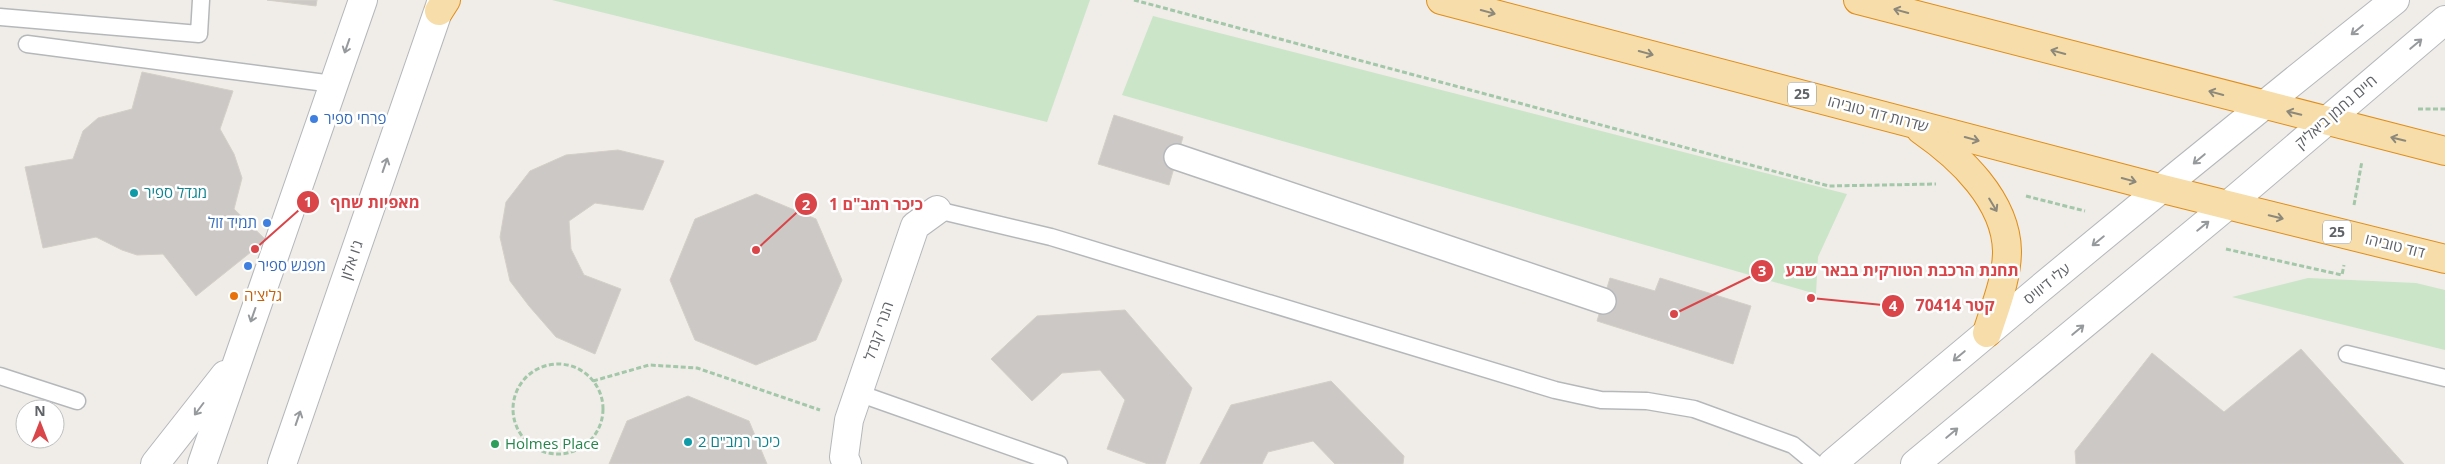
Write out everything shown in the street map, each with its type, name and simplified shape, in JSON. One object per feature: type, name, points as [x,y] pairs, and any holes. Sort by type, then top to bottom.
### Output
[{"type":"highway","name":"שדרות דוד טוביהו","points":[[1441,0],[2228,205]]},
{"type":"highway","points":[[1858,0],[2445,151]]},
{"type":"highway","points":[[1910,122],[1941,144],[1966,168],[2000,216],[2005,233],[2007,252],[2004,278],[1987,333]]},
{"type":"highway","name":"דוד טוביהו","points":[[2228,205],[2445,259]]},
{"type":"street","points":[[202,464],[362,0]]},
{"type":"street","points":[[2263,105],[2395,0]]},
{"type":"street","name":"ג'ו אלון","points":[[282,464],[442,4]]},
{"type":"street","name":"חיים נחמן ביאליק","points":[[2228,205],[2445,20]]},
{"type":"street","name":"עלי דיוויס","points":[[1832,464],[2263,105]]},
{"type":"street","points":[[1177,157],[1603,301]]},
{"type":"street","points":[[1915,464],[2228,205]]},
{"type":"street","name":"הנרי קנדל","points":[[847,464],[844,457],[849,420],[915,226],[937,210]]},
{"type":"street","points":[[155,464],[239,356]]},
{"type":"lane","points":[[0,17],[199,34],[201,0]]},
{"type":"lane","points":[[27,44],[333,84]]},
{"type":"lane","points":[[937,210],[1051,237],[1555,390],[1600,400],[1647,401],[1694,409],[1793,445],[1816,464]]},
{"type":"lane","points":[[2347,354],[2445,378]]},
{"type":"lane","points":[[0,376],[77,401]]},
{"type":"lane","points":[[858,393],[1059,464]]},
{"type":"path","points":[[1134,0],[1830,186],[1977,183]]},
{"type":"path","points":[[566,365],[581,371],[593,381],[600,395],[603,412],[599,427],[590,440],[578,449],[563,454],[552,454],[537,449],[524,440],[514,420],[513,405],[517,390],[526,377],[539,368],[566,365]]},
{"type":"path","points":[[593,381],[649,365],[698,368],[849,420]]},
{"type":"green space","points":[[552,0],[1090,0],[1047,122]]},
{"type":"green space","points":[[1153,16],[1847,194],[1818,257],[1816,294],[1122,95]]},
{"type":"green space","points":[[2308,278],[2416,283],[2445,290],[2445,350],[2232,297]]},
{"type":"building","points":[[267,0],[317,0],[316,6]]},
{"type":"building","name":"מגדל ספיר","points":[[142,72],[233,91],[220,129],[234,154],[242,178],[234,209],[266,240],[196,296],[163,254],[137,255],[96,237],[43,248],[25,167],[73,159],[83,131],[98,118],[132,109]]},
{"type":"building","points":[[1114,115],[1183,137],[1169,185],[1098,164]]},
{"type":"building","points":[[618,150],[664,161],[643,210],[595,203],[569,221],[571,249],[584,275],[621,289],[595,354],[556,337],[529,306],[510,281],[500,237],[506,202],[530,171],[566,155]]},
{"type":"building","points":[[756,194],[816,219],[842,280],[816,340],[756,365],[695,340],[670,280],[695,219]]},
{"type":"building","points":[[1610,278],[1655,291],[1660,278],[1751,306],[1733,364],[1597,321]]},
{"type":"building","points":[[1125,310],[1192,388],[1165,464],[1148,464],[1107,449],[1125,400],[1100,370],[1062,373],[1032,401],[991,359],[1037,316]]},
{"type":"building","points":[[2301,349],[2404,464],[2076,464],[2075,451],[2152,353],[2224,412]]},
{"type":"building","points":[[1331,381],[1404,456],[1403,464],[1335,464],[1313,441],[1268,452],[1262,464],[1200,464],[1231,405]]},
{"type":"building","name":"כיכר רמב\"ם 2","points":[[688,396],[749,421],[767,464],[609,464],[627,421]]},
{"type":"place","name":"פרחי ספיר","points":[[314,119]]},
{"type":"place","name":"מגדל ספיר","points":[[134,193]]},
{"type":"place","name":"תמיד זול","points":[[267,223]]},
{"type":"place","name":"מאפיות שחף","points":[[255,249]]},
{"type":"place","name":"כיכר רמב\"ם 1","points":[[756,250]]},
{"type":"place","name":"מפגש ספיר","points":[[248,266]]},
{"type":"place","name":"גליצ'ה","points":[[234,296]]},
{"type":"place","name":"קטר 70414","points":[[1811,298]]},
{"type":"place","name":"תחנת הרכבת הטורקית בבאר שבע","points":[[1674,314]]},
{"type":"place","name":"כיכר רמב\"ם 2","points":[[688,442]]},
{"type":"place","name":"Holmes Place","points":[[495,444]]}]
